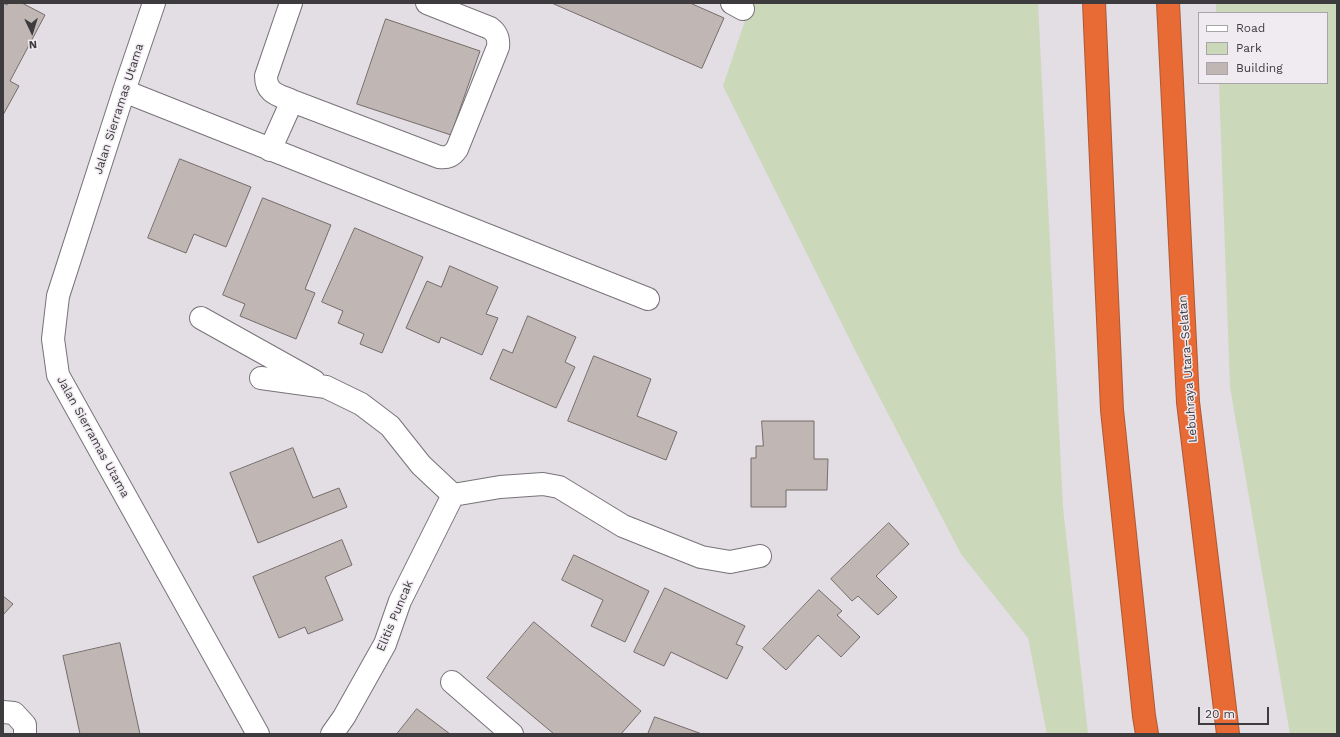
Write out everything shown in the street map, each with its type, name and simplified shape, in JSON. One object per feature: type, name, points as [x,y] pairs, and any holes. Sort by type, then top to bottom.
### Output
[{"type":"highway","points":[[1094,3],[1112,410],[1147,734]]},
{"type":"highway","name":"Lebuhraya Utara–Selatan","points":[[1168,3],[1188,402],[1228,734]]},
{"type":"street","name":"Jalan Sierramas Utama","points":[[154,3],[58,296],[53,339],[58,375],[258,734]]},
{"type":"street","points":[[291,3],[266,76],[266,83],[269,89],[274,93],[292,101],[439,157],[446,158],[453,155],[457,149],[498,46],[498,39],[496,32],[490,28],[427,3]]},
{"type":"street","points":[[124,91],[648,300]]},
{"type":"street","points":[[270,150],[292,101]]},
{"type":"street","points":[[201,318],[326,387],[361,404],[390,426],[421,465],[453,495],[500,487],[543,484],[559,487],[623,526],[701,557],[730,562],[760,556]]},
{"type":"street","points":[[261,378],[326,387]]},
{"type":"street","name":"Elitis Puncak","points":[[332,734],[344,717],[385,644],[400,600],[453,495]]},
{"type":"street","points":[[452,682],[512,734]]},
{"type":"street","points":[[3,712],[14,713],[25,725],[25,734]]},
{"type":"green space","points":[[751,3],[1038,3],[1063,508],[1088,734],[1047,734],[1028,638],[961,554],[857,354],[723,86]]},
{"type":"green space","points":[[1216,3],[1337,3],[1337,734],[1290,734],[1230,387],[1219,84],[1328,84],[1328,12],[1216,12]]},
{"type":"building","points":[[3,3],[7,5],[8,3],[22,3],[45,15],[10,81],[19,86],[3,115]]},
{"type":"building","points":[[552,3],[690,3],[724,18],[702,68]]},
{"type":"building","points":[[386,19],[480,51],[451,135],[357,104]]},
{"type":"building","points":[[180,159],[251,187],[226,247],[194,234],[186,253],[148,238]]},
{"type":"building","points":[[263,198],[331,225],[305,289],[315,293],[296,339],[240,316],[245,304],[223,295]]},
{"type":"building","points":[[355,228],[423,257],[382,353],[360,344],[364,334],[338,323],[343,311],[322,302]]},
{"type":"building","points":[[450,266],[498,287],[486,314],[498,318],[482,355],[441,337],[439,343],[406,328],[427,281],[441,287]]},
{"type":"building","points":[[528,316],[576,337],[565,362],[575,367],[556,408],[490,379],[503,349],[512,353]]},
{"type":"building","points":[[594,356],[651,379],[637,416],[677,432],[666,460],[568,421]]},
{"type":"building","points":[[762,421],[814,421],[814,459],[828,459],[827,490],[786,490],[786,507],[751,507],[751,458],[756,458],[756,446],[763,446]]},
{"type":"building","points":[[293,448],[313,498],[339,488],[347,507],[258,543],[230,473]]},
{"type":"building","points":[[889,523],[909,544],[876,576],[897,597],[878,615],[858,596],[852,601],[831,579]]},
{"type":"building","points":[[342,540],[352,565],[325,577],[343,620],[308,634],[305,627],[279,638],[253,577]]},
{"type":"building","points":[[574,555],[649,591],[625,642],[591,626],[603,600],[562,580]]},
{"type":"building","points":[[665,588],[745,626],[736,644],[743,647],[727,679],[671,652],[664,666],[634,652]]},
{"type":"building","points":[[819,590],[842,611],[837,615],[860,637],[841,657],[818,635],[786,670],[763,649]]},
{"type":"building","points":[[3,596],[13,604],[3,615]]},
{"type":"building","points":[[534,622],[641,711],[621,734],[554,734],[487,678]]},
{"type":"building","points":[[120,643],[140,734],[80,734],[63,656]]},
{"type":"building","points":[[417,709],[450,734],[397,734]]},
{"type":"building","points":[[655,717],[702,734],[648,734]]}]
